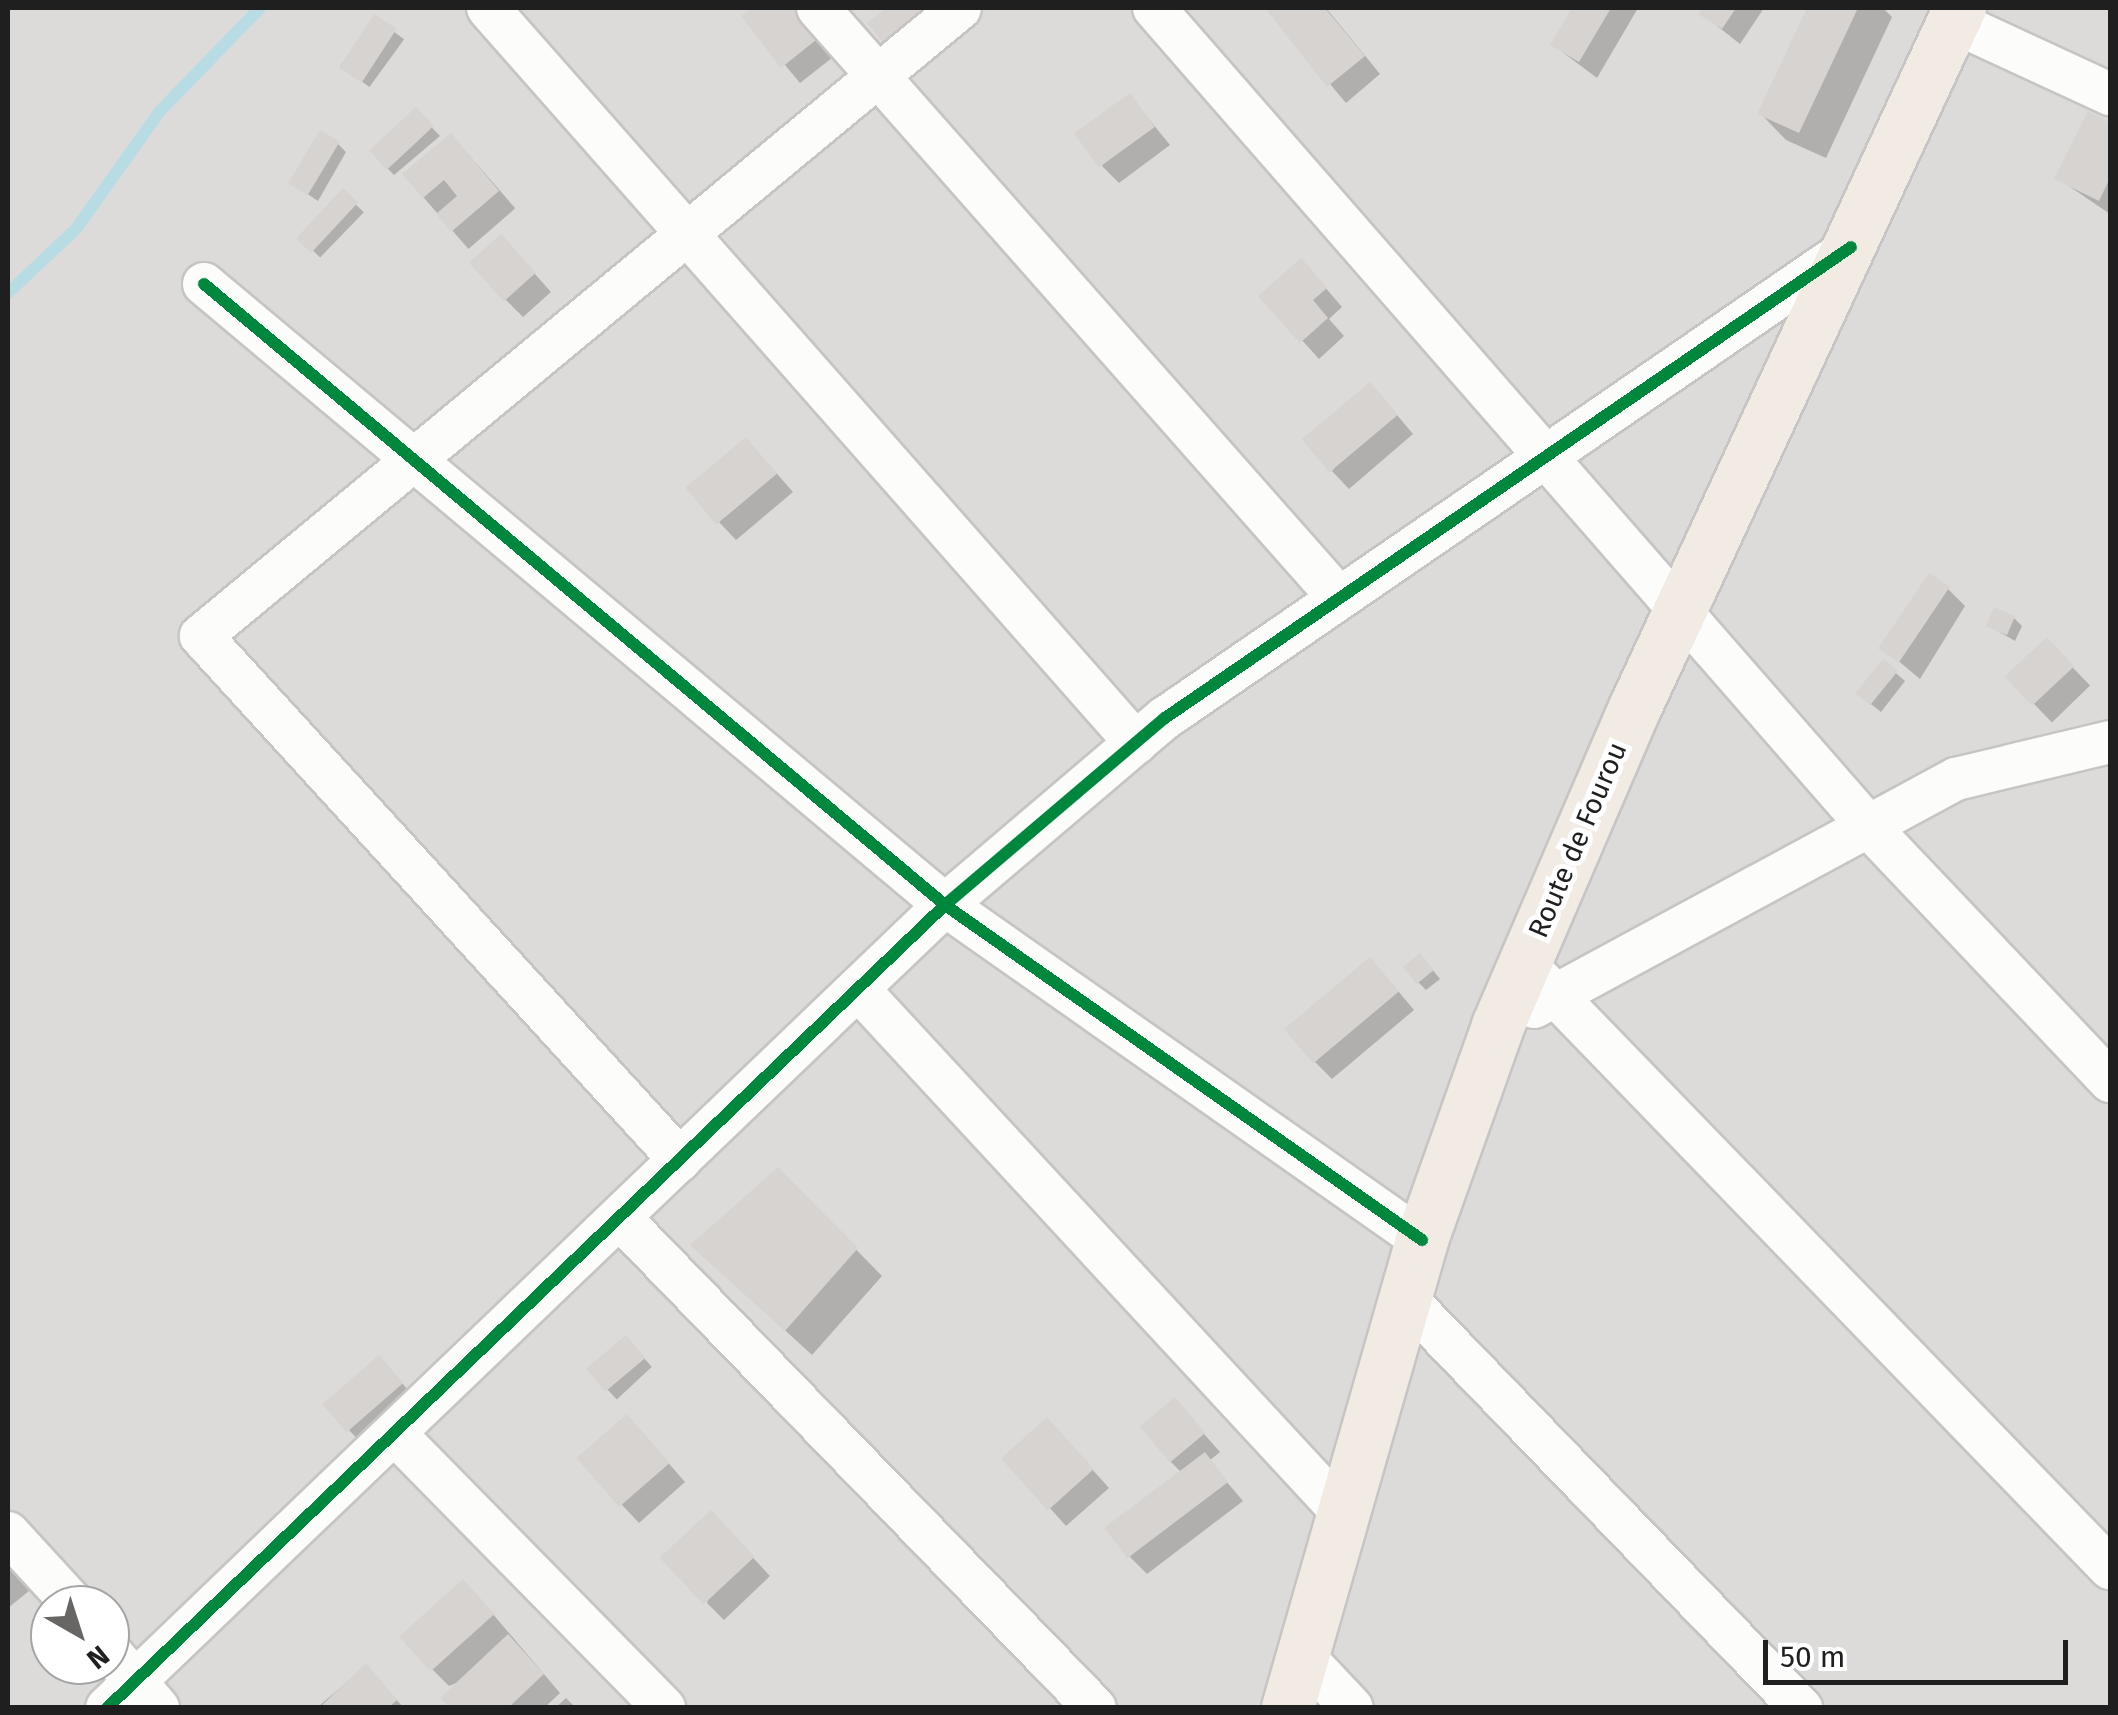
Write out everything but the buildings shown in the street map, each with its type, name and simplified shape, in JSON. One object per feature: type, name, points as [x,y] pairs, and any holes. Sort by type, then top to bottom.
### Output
[{"type":"main road","name":"Route de Fourou","points":[[1288,1708],[1422,1240],[1498,1026],[1540,979],[1680,611],[1957,14]]},
{"type":"street","points":[[488,8],[1136,743]]},
{"type":"street","points":[[818,8],[1339,598]]},
{"type":"street","points":[[680,1160],[201,636],[960,8]]},
{"type":"street","points":[[1154,8],[1868,826],[2110,1081]]},
{"type":"street","points":[[1957,14],[2110,94]]},
{"type":"street","points":[[128,1688],[945,906],[1136,743],[1339,598],[1851,247]]},
{"type":"street","points":[[204,284],[945,906],[1422,1240]]},
{"type":"street","points":[[2110,742],[1956,779],[1868,826],[1540,979],[2110,1568]]},
{"type":"street","points":[[858,988],[1344,1514]]},
{"type":"street","points":[[620,1218],[1095,1708]]},
{"type":"street","points":[[1406,1299],[1801,1708]]},
{"type":"street","points":[[395,1434],[664,1708]]},
{"type":"street","points":[[8,1532],[56,1585]]},
{"type":"street","points":[[1303,1656],[1352,1708]]},
{"type":"shaded area","points":[[8,8],[2110,8],[2110,1707],[8,1708]]},
{"type":"waterway","points":[[8,293],[76,229],[159,112],[260,8]]},
{"type":"cycle path","points":[[107,1708],[945,905],[1165,718],[1851,247]]},
{"type":"cycle path","points":[[204,284],[945,905],[1422,1240]]}]
